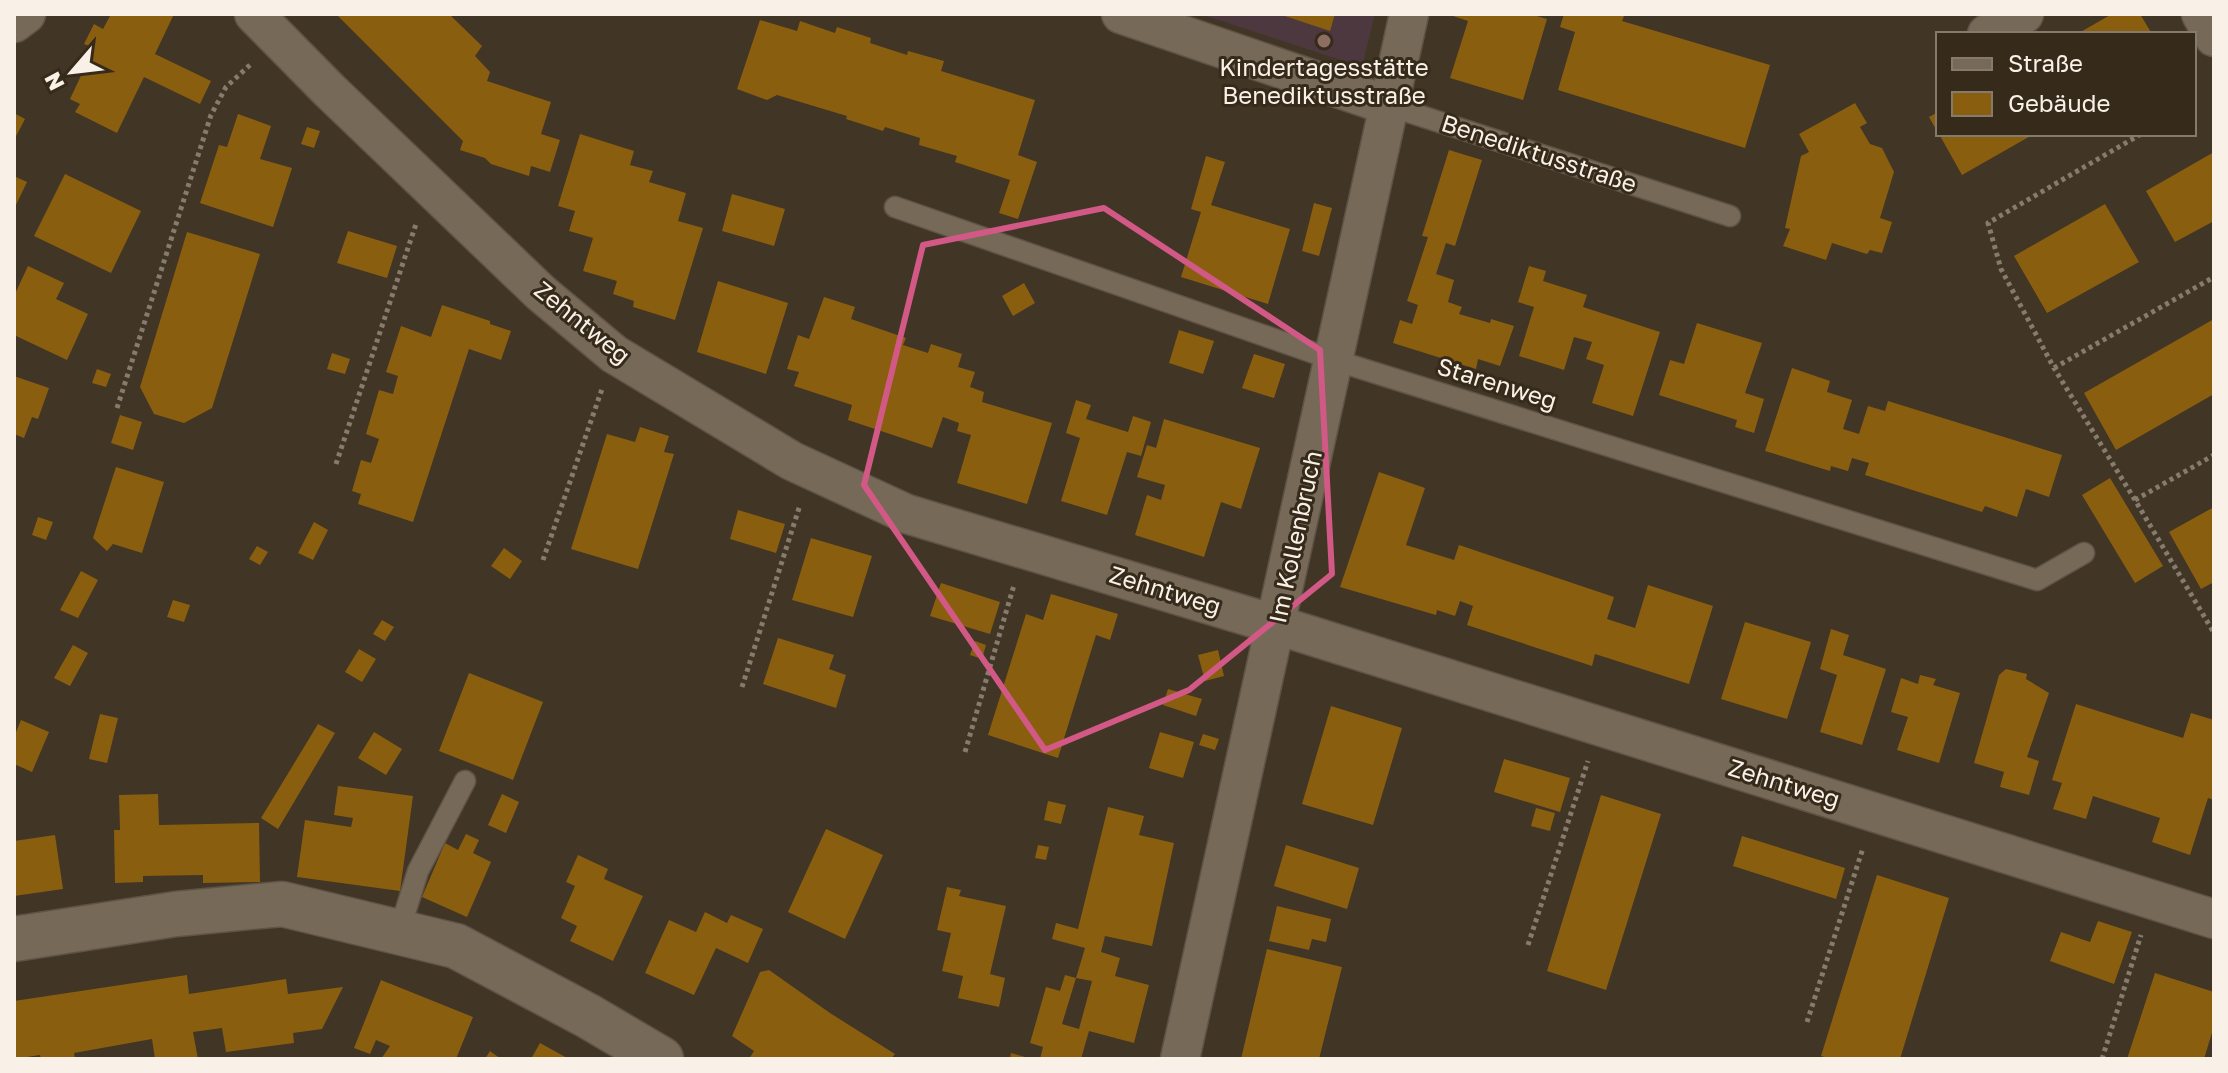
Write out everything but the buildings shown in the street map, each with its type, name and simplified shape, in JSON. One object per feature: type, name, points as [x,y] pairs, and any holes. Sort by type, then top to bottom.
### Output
[{"type":"street","points":[[14,23],[26,14]]},
{"type":"street","name":"Benediktusstraße","points":[[1121,14],[1390,106]]},
{"type":"street","name":"Im Kollenbruch","points":[[1180,1059],[1409,14]]},
{"type":"street","points":[[1991,32],[2024,14]]},
{"type":"street","points":[[2201,14],[2214,37]]},
{"type":"street","name":"Zehntweg","points":[[266,26],[541,293],[614,354],[811,470],[907,514],[1277,625],[2214,919]]},
{"type":"street","points":[[14,939],[176,914],[282,904],[456,946],[588,1016],[661,1059]]},
{"type":"lane","name":"Benediktusstraße","points":[[1390,106],[1730,216]]},
{"type":"lane","name":"Starenweg","points":[[895,207],[1334,360],[2037,580],[2084,553]]},
{"type":"lane","points":[[399,932],[418,871],[465,781]]},
{"type":"path","points":[[117,408],[211,115],[266,26]]},
{"type":"path","points":[[2138,136],[1988,223],[2001,269],[2054,368],[2214,633]]},
{"type":"path","points":[[336,464],[429,185]]},
{"type":"path","points":[[2054,368],[2214,277]]},
{"type":"path","points":[[543,560],[614,354]]},
{"type":"path","points":[[2135,500],[2214,455]]},
{"type":"path","points":[[742,687],[811,470]]},
{"type":"path","points":[[965,752],[1024,549]]},
{"type":"path","points":[[1528,945],[1599,726]]},
{"type":"path","points":[[1807,1022],[1875,813]]},
{"type":"path","points":[[2102,1059],[2152,900]]},
{"type":"highlighted area","points":[[1104,208],[1320,350],[1332,574],[1189,690],[1045,750],[864,485],[923,245]]},
{"type":"shaded area","name":"Kindertagesstätte Benediktusstraße","points":[[1200,14],[1375,14],[1362,67]]},
{"type":"place","name":"Kindertagesstätte Benediktusstraße","points":[[1324,41]]}]
